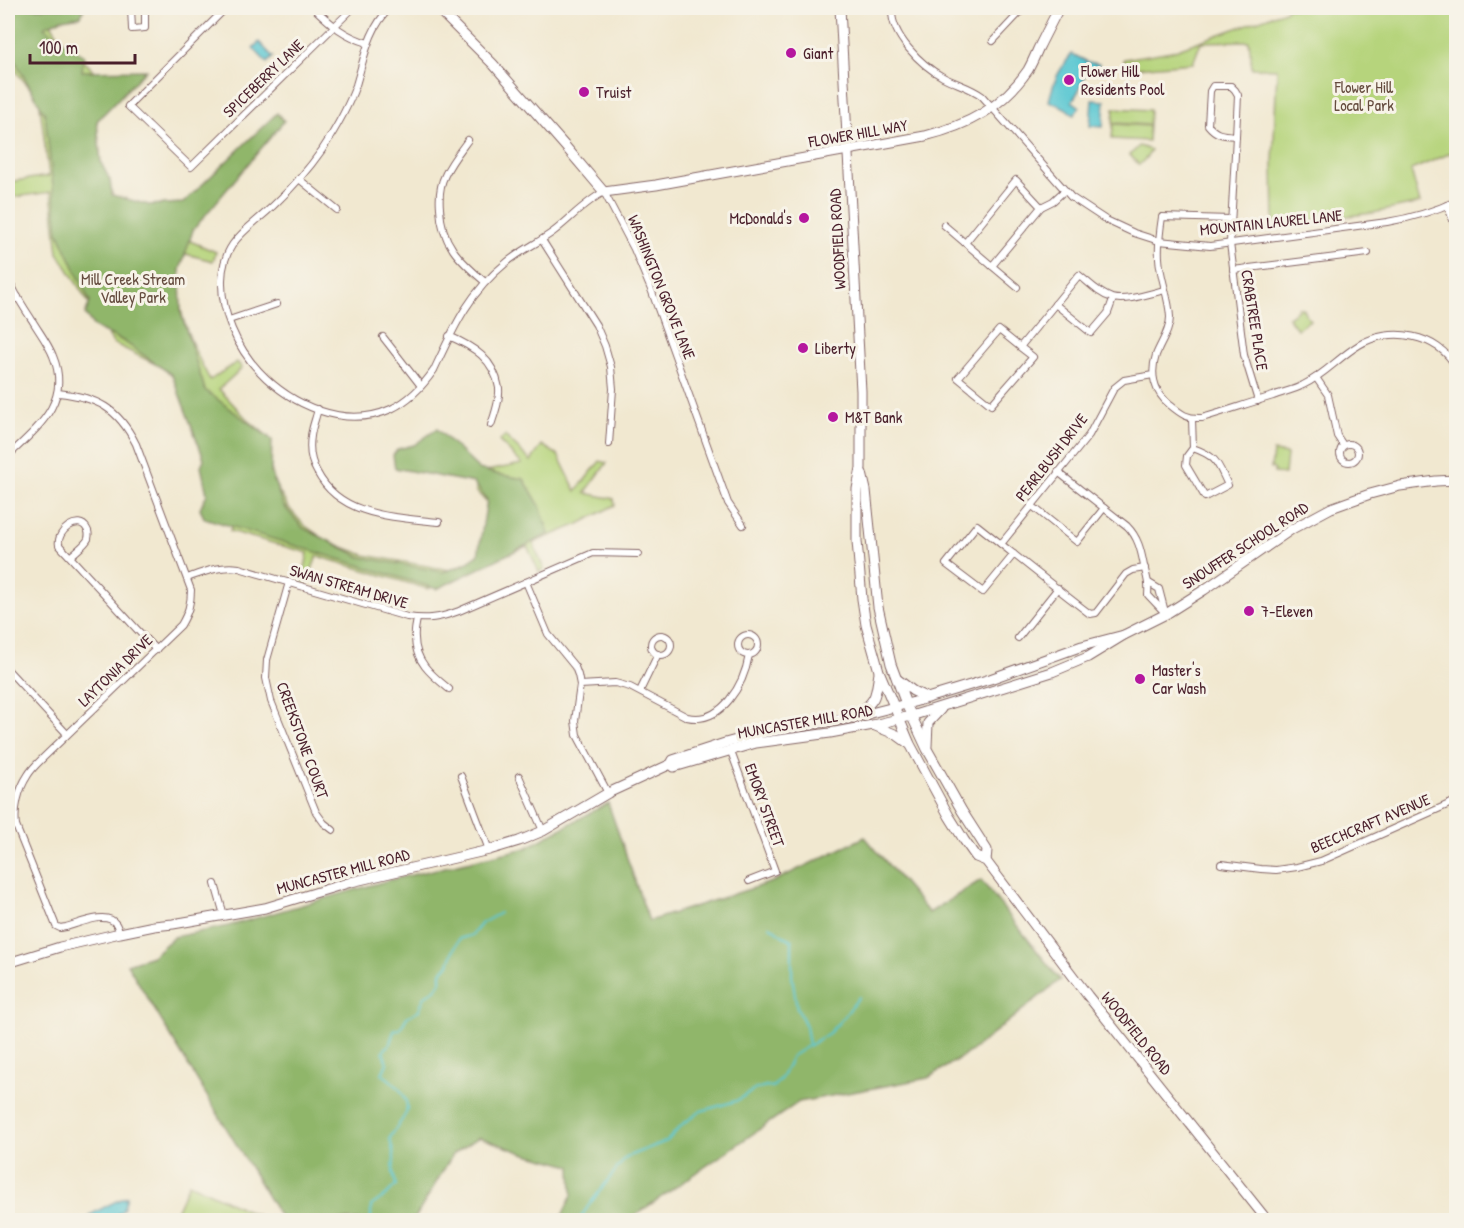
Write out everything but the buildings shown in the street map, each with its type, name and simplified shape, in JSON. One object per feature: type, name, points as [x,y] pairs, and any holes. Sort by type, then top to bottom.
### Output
[{"type":"main road","name":"WASHINGTON GROVE LANE","points":[[437,8],[493,64],[604,192]]},
{"type":"main road","name":"WOODFIELD ROAD","points":[[840,8],[861,391],[861,468],[866,490],[878,607],[885,642],[911,716],[957,804],[987,850],[986,861]]},
{"type":"main road","name":"FLOWER HILL WAY","points":[[604,192],[656,185],[925,136],[968,123],[992,108],[1009,93],[1028,70],[1059,8]]},
{"type":"main road","name":"WOODFIELD ROAD","points":[[861,468],[856,489],[857,541],[866,625],[879,671],[894,708],[934,789],[976,857],[986,861],[1088,996],[1267,1221]]},
{"type":"main road","name":"SNOUFFER SCHOOL ROAD","points":[[911,716],[1052,672],[1088,657],[1124,635],[1166,614],[1292,529],[1331,508],[1386,489],[1456,480]]},
{"type":"main road","name":"SNOUFFER SCHOOL ROAD","points":[[906,704],[990,679],[1082,646],[1124,635]]},
{"type":"main road","points":[[855,717],[874,699],[879,671]]},
{"type":"main road","points":[[896,678],[913,691],[928,698]]},
{"type":"main road","name":"MUNCASTER MILL ROAD","points":[[8,963],[60,947],[120,933],[265,908],[351,882],[489,850],[543,831],[608,793],[671,764],[673,760],[766,732],[855,717],[906,704]]},
{"type":"main road","points":[[927,749],[928,723],[943,707]]},
{"type":"main road","name":"MUNCASTER MILL ROAD","points":[[671,764],[674,767],[730,749],[773,740],[830,733],[911,716]]},
{"type":"main road","points":[[873,725],[897,735],[910,744]]},
{"type":"street","points":[[131,8],[132,29],[145,28],[145,8]]},
{"type":"street","name":"SPICEBERRY LANE","points":[[226,8],[128,106],[191,167],[353,8]]},
{"type":"street","points":[[314,8],[346,35],[368,43]]},
{"type":"street","points":[[390,8],[373,30],[355,88],[341,119],[322,150],[299,179],[240,235],[228,251],[222,282],[224,303],[240,346],[258,371],[297,401],[318,410],[362,417],[390,410],[402,403],[421,386],[434,370],[462,312],[485,282],[508,261],[542,240],[593,198],[604,192]]},
{"type":"street","name":"MOUNTAIN LAUREL LANE","points":[[892,8],[894,25],[898,34],[921,60],[954,83],[975,91],[1064,191],[1092,212],[1134,233],[1159,241],[1210,246],[1387,222],[1413,216],[1456,201]]},
{"type":"street","points":[[993,41],[1024,8]]},
{"type":"street","points":[[1138,8],[1147,10],[1165,8]]},
{"type":"street","name":"CRABTREE PLACE","points":[[1236,136],[1213,132],[1208,125],[1210,91],[1213,86],[1231,86],[1238,95],[1236,136],[1230,219],[1230,243],[1244,355],[1258,400]]},
{"type":"street","points":[[468,140],[451,163],[444,178],[439,196],[440,220],[453,250],[464,264],[485,282]]},
{"type":"street","points":[[299,179],[337,210]]},
{"type":"street","points":[[965,243],[1016,180],[1041,207]]},
{"type":"street","points":[[992,266],[1041,207],[1053,201],[1064,191]]},
{"type":"street","name":"WASHINGTON GROVE LANE","points":[[604,192],[622,224],[652,292],[728,503],[742,525]]},
{"type":"street","points":[[1447,205],[1456,228]]},
{"type":"street","points":[[1230,219],[1162,216],[1159,259],[1170,313],[1169,324],[1155,357],[1153,375],[1156,388],[1161,396],[1182,414],[1192,419],[1202,418],[1300,387],[1317,379],[1358,346],[1373,338],[1387,335],[1427,340],[1443,350],[1456,367]]},
{"type":"street","points":[[944,225],[1017,287]]},
{"type":"street","points":[[542,240],[596,325],[605,346],[611,367],[613,389],[609,444]]},
{"type":"street","points":[[1233,270],[1368,253]]},
{"type":"street","points":[[1020,347],[1079,275],[1113,299],[1165,290]]},
{"type":"street","points":[[8,276],[54,357],[58,375],[58,393],[51,410],[39,427],[8,456]]},
{"type":"street","points":[[8,303],[18,297]]},
{"type":"street","points":[[1055,304],[1091,333],[1108,313],[1113,299]]},
{"type":"street","points":[[229,320],[277,304]]},
{"type":"street","points":[[999,330],[1020,347],[1033,357],[991,405],[958,378],[999,330]]},
{"type":"street","points":[[449,336],[478,352],[494,372],[499,389],[491,425]]},
{"type":"street","points":[[382,337],[421,386]]},
{"type":"street","name":"PEARLBUSH DRIVE","points":[[1001,544],[1089,435],[1114,388],[1124,380],[1153,375]]},
{"type":"street","points":[[1317,379],[1328,395],[1337,436],[1343,446]]},
{"type":"street","name":"LAYTONIA DRIVE","points":[[58,393],[95,401],[119,418],[128,429],[136,444],[191,590],[188,613],[181,625],[53,747],[28,774],[15,809],[16,826],[56,926],[66,927],[105,917],[117,924],[120,933]]},
{"type":"street","points":[[318,410],[311,437],[311,455],[313,466],[322,484],[330,492],[346,503],[371,513],[439,522]]},
{"type":"street","points":[[1192,419],[1193,448],[1187,456],[1186,465],[1205,497],[1228,485],[1214,459],[1193,448]]},
{"type":"street","points":[[1058,472],[1134,533],[1149,583],[1148,595],[1166,614]]},
{"type":"street","points":[[1031,505],[1077,542],[1104,508]]},
{"type":"street","points":[[70,556],[88,538],[87,528],[82,524],[78,523],[68,527],[59,536],[60,545],[70,556],[156,650]]},
{"type":"street","points":[[1014,554],[983,592],[946,564],[977,525],[1058,588],[1090,614],[1096,613],[1126,574],[1145,568]]},
{"type":"street","name":"SWAN STREAM DRIVE","points":[[187,578],[215,568],[230,566],[408,617],[439,618],[459,612],[593,553],[638,554]]},
{"type":"street","name":"CREEKSTONE COURT","points":[[289,582],[267,660],[267,686],[315,813],[333,830]]},
{"type":"street","points":[[526,582],[548,634],[575,667],[580,685],[577,735],[608,793]]},
{"type":"street","points":[[1149,583],[1159,589],[1166,614]]},
{"type":"street","points":[[1018,638],[1058,588]]},
{"type":"street","points":[[417,619],[414,639],[418,657],[428,672],[449,689]]},
{"type":"street","points":[[640,691],[658,654]]},
{"type":"street","points":[[580,685],[615,683],[640,691],[687,717],[704,718],[728,703],[743,675],[749,655]]},
{"type":"street","points":[[8,670],[67,734]]},
{"type":"street","name":"EMORY STREET","points":[[730,749],[775,871],[749,881]]},
{"type":"street","points":[[460,776],[489,850]]},
{"type":"street","points":[[519,776],[543,831]]},
{"type":"street","name":"BEECHCRAFT AVENUE","points":[[1221,864],[1276,870],[1321,861],[1456,801]]},
{"type":"street","points":[[215,884],[224,915]]},
{"type":"green space","name":"Mill Creek Stream Valley Park","points":[[8,8],[42,8],[59,37],[118,94],[83,131],[132,242],[150,224],[216,252],[213,261],[182,253],[178,290],[187,330],[210,380],[237,362],[242,368],[219,389],[247,419],[269,437],[269,461],[275,484],[288,507],[304,525],[323,538],[365,555],[450,570],[482,556],[488,504],[476,491],[476,473],[522,464],[499,441],[505,436],[531,461],[542,445],[558,455],[576,491],[600,461],[607,463],[585,493],[614,499],[615,505],[579,524],[533,543],[544,569],[539,572],[527,546],[428,589],[317,556],[307,583],[302,582],[308,553],[230,531],[232,521],[177,375],[113,343],[58,253],[51,192],[8,198],[8,182],[49,176],[39,99],[8,62]]},
{"type":"green space","name":"Mill Creek Stream Valley Park","points":[[8,8],[84,8],[81,16],[62,19],[44,27],[84,56],[82,71],[146,70],[97,121],[101,163],[110,180],[112,195],[149,205],[183,203],[277,113],[284,121],[193,230],[180,270],[181,313],[205,390],[272,440],[271,473],[283,505],[303,528],[361,557],[443,572],[464,565],[478,555],[487,500],[474,483],[395,468],[393,455],[398,449],[414,445],[437,429],[479,469],[524,479],[540,506],[549,534],[437,589],[204,518],[200,508],[207,494],[201,466],[204,459],[172,375],[123,341],[94,327],[85,314],[90,302],[58,232],[45,114],[8,50]]},
{"type":"green space","name":"Flower Hill Local Park","points":[[1287,8],[1456,8],[1456,151],[1411,170],[1420,203],[1373,213],[1274,225],[1273,162],[1277,69],[1252,68],[1249,41],[1201,42],[1193,63],[1125,69],[1124,59],[1172,51],[1285,11]]},
{"type":"green space","points":[[1114,108],[1150,110],[1149,125],[1113,123]]},
{"type":"green space","points":[[1113,124],[1149,126],[1148,141],[1112,139]]},
{"type":"green space","points":[[1139,146],[1151,150],[1139,165],[1130,155]]},
{"type":"green space","points":[[1298,308],[1302,308],[1310,320],[1297,329],[1288,317]]},
{"type":"green space","points":[[1273,452],[1287,454],[1285,474],[1274,473],[1274,469],[1271,468]]},
{"type":"green space","points":[[608,803],[649,921],[772,882],[865,837],[929,913],[981,880],[1060,980],[970,1052],[928,1078],[799,1102],[628,1220],[560,1220],[572,1195],[571,1166],[523,1153],[479,1137],[453,1154],[414,1220],[282,1220],[127,964],[152,956],[174,937],[228,926],[386,881],[526,848]]},
{"type":"green space","points":[[189,1183],[267,1220],[172,1220]]},
{"type":"water","points":[[259,42],[273,57],[267,63],[253,48]]},
{"type":"water","points":[[1072,54],[1088,62],[1099,64],[1097,73],[1086,72],[1072,101],[1080,107],[1074,115],[1049,101],[1057,76]]},
{"type":"water","points":[[1092,100],[1105,101],[1103,127],[1090,126]]},
{"type":"water","points":[[127,1197],[123,1210],[112,1220],[90,1220],[90,1215]]},
{"type":"waterway","points":[[371,1220],[371,1206],[396,1185],[390,1138],[405,1115],[407,1107],[400,1090],[382,1074],[387,1063],[383,1052],[390,1043],[394,1031],[400,1029],[407,1017],[419,1010],[425,996],[441,982],[441,973],[449,964],[459,939],[472,935],[482,923],[500,913]]},
{"type":"waterway","points":[[770,926],[792,940],[792,976],[797,1008],[806,1026],[809,1045]]},
{"type":"waterway","points":[[579,1220],[626,1157],[667,1141],[684,1123],[701,1111],[736,1101],[756,1089],[766,1086],[773,1087],[782,1077],[792,1056],[829,1033],[859,997]]},
{"type":"place","name":"Giant","points":[[791,53]]},
{"type":"place","name":"Flower Hill Residents Pool","points":[[1069,80]]},
{"type":"place","name":"Truist","points":[[584,92]]},
{"type":"place","name":"McDonald's","points":[[804,218]]},
{"type":"place","name":"Liberty","points":[[803,348]]},
{"type":"place","name":"M&T Bank","points":[[833,417]]},
{"type":"place","name":"7-Eleven","points":[[1249,611]]},
{"type":"place","name":"Master's Car Wash","points":[[1140,679]]}]
